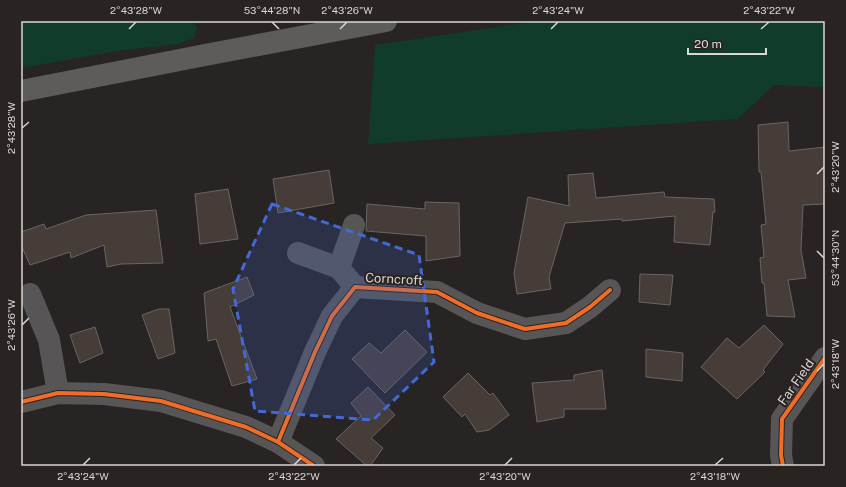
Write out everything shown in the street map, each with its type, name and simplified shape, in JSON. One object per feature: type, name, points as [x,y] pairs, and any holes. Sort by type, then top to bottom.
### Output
[{"type":"highway","points":[[21,91],[386,21]]},
{"type":"street","points":[[339,268],[354,225]]},
{"type":"street","name":"Corncroft","points":[[298,253],[339,268],[355,287],[437,292],[477,313],[525,329],[566,323],[590,307],[610,290]]},
{"type":"street","name":"Corncroft","points":[[278,442],[315,352],[332,316],[355,287]]},
{"type":"street","points":[[30,294],[49,340],[58,393]]},
{"type":"street","name":"Far Field","points":[[783,466],[781,456],[782,419],[825,358]]},
{"type":"street","points":[[21,402],[58,393],[104,394],[161,401],[246,427],[278,442],[314,466]]},
{"type":"highlighted area","points":[[272,204],[419,255],[434,362],[373,420],[255,411],[233,289]]},
{"type":"green space","points":[[21,21],[192,21],[197,28],[194,38],[178,44],[117,51],[21,68]]},
{"type":"green space","points":[[538,21],[825,21],[825,87],[774,85],[738,119],[368,144],[375,45]]},
{"type":"building","points":[[788,122],[789,151],[825,147],[825,204],[803,205],[801,250],[806,278],[788,280],[795,317],[767,316],[760,258],[764,257],[761,225],[766,224],[761,172],[759,172],[758,125]]},
{"type":"building","points":[[329,170],[334,203],[278,213],[273,179]]},
{"type":"building","points":[[593,173],[596,198],[664,192],[665,197],[714,199],[715,212],[713,212],[710,245],[674,242],[675,216],[622,221],[622,219],[565,223],[549,277],[551,289],[517,294],[514,273],[528,197],[569,206],[568,175]]},
{"type":"building","points":[[228,189],[238,239],[200,244],[195,194]]},
{"type":"building","points":[[425,202],[459,203],[460,256],[426,261],[426,236],[366,231],[367,204],[425,209]]},
{"type":"building","points":[[156,210],[163,263],[121,264],[107,267],[104,245],[71,258],[70,252],[30,265],[21,245],[21,232],[44,224],[46,229],[86,215]]},
{"type":"building","points":[[640,274],[673,275],[670,305],[639,302]]},
{"type":"building","points":[[247,277],[254,295],[230,307],[257,379],[232,386],[216,339],[208,341],[204,293]]},
{"type":"building","points":[[159,309],[169,309],[175,353],[158,359],[142,315]]},
{"type":"building","points":[[764,325],[783,344],[763,370],[765,372],[737,399],[701,367],[727,338],[739,348]]},
{"type":"building","points":[[95,327],[103,353],[80,363],[70,335]]},
{"type":"building","points":[[405,330],[427,352],[385,393],[352,359],[369,343],[381,353]]},
{"type":"building","points":[[646,349],[683,353],[682,381],[646,377]]},
{"type":"building","points":[[602,370],[606,409],[564,409],[564,417],[537,422],[532,383],[574,380],[574,375]]},
{"type":"building","points":[[468,373],[490,395],[493,393],[509,415],[489,430],[477,432],[465,414],[462,417],[443,397]]},
{"type":"building","points":[[368,387],[395,415],[371,438],[383,448],[370,466],[367,466],[336,439],[361,416],[351,403]]},
{"type":"cycle path","points":[[278,442],[315,352],[332,316],[355,287],[437,292],[477,313],[525,329],[566,323],[590,307],[610,290]]},
{"type":"cycle path","points":[[783,466],[781,455],[782,419],[825,358]]},
{"type":"cycle path","points":[[21,402],[58,393],[104,394],[161,401],[246,427],[278,442],[314,466]]}]
